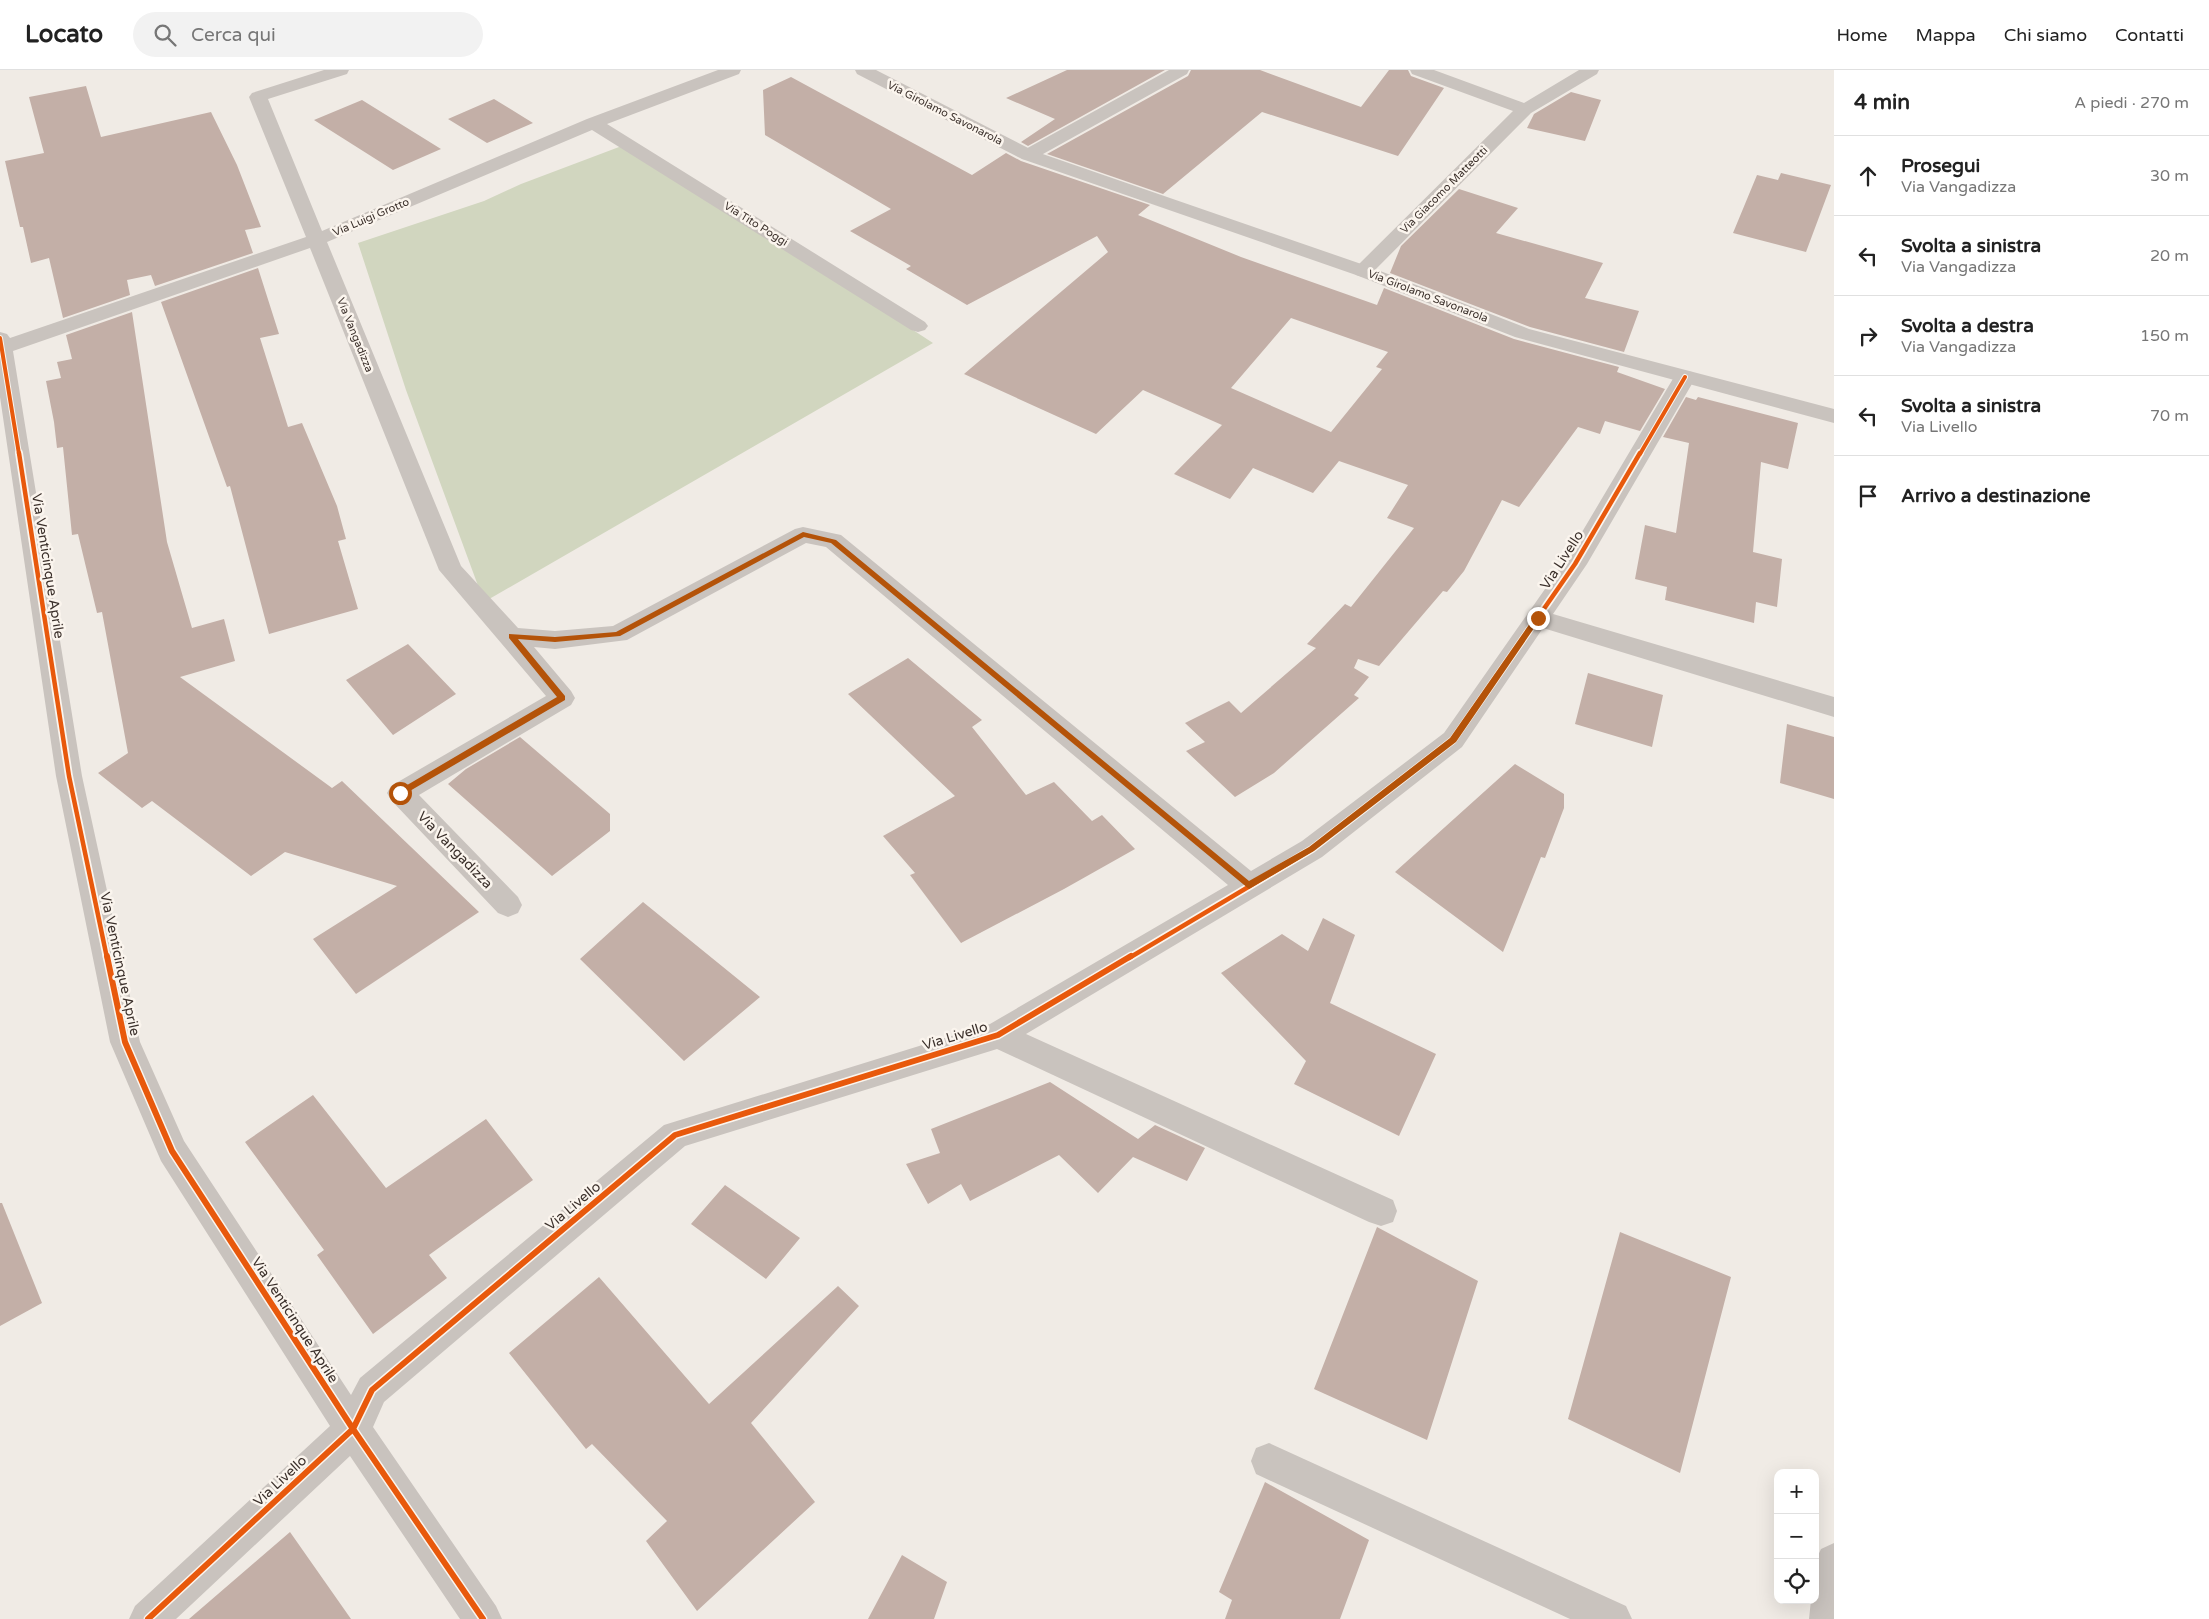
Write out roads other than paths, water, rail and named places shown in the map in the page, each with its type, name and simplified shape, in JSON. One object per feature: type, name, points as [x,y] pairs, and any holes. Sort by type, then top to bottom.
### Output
[{"type":"street","name":"Via Vangadizza","points":[[341,70],[258,97],[450,570],[511,636],[562,698],[400,793],[508,904]]},
{"type":"street","name":"Via Luigi Grotto","points":[[1,343],[316,240],[594,123],[733,70]]},
{"type":"street","name":"Via Girolamo Savonarola","points":[[863,70],[1028,155],[1363,271],[1522,333],[1834,416]]},
{"type":"street","points":[[1028,155],[1181,70]]},
{"type":"street","points":[[1418,70],[1525,109]]},
{"type":"street","name":"Via Giacomo Matteotti","points":[[1363,271],[1525,109],[1591,70]]},
{"type":"street","name":"Via Tito Poggi","points":[[594,123],[918,326]]},
{"type":"street","name":"Via Venticinque Aprile","points":[[1,343],[69,776],[125,1042],[172,1151],[353,1429],[483,1619]]},
{"type":"street","name":"Via Livello","points":[[148,1619],[353,1429],[372,1390],[675,1134],[998,1035],[1312,849],[1453,740],[1575,564],[1684,377]]},
{"type":"street","points":[[511,636],[555,640],[618,634],[803,535],[833,541],[1249,886]]},
{"type":"street","points":[[1538,618],[1834,707]]},
{"type":"street","points":[[998,1035],[1381,1211]]},
{"type":"street","points":[[1269,1461],[1613,1619]]},
{"type":"street","points":[[1828,1619],[1834,1562]]}]
